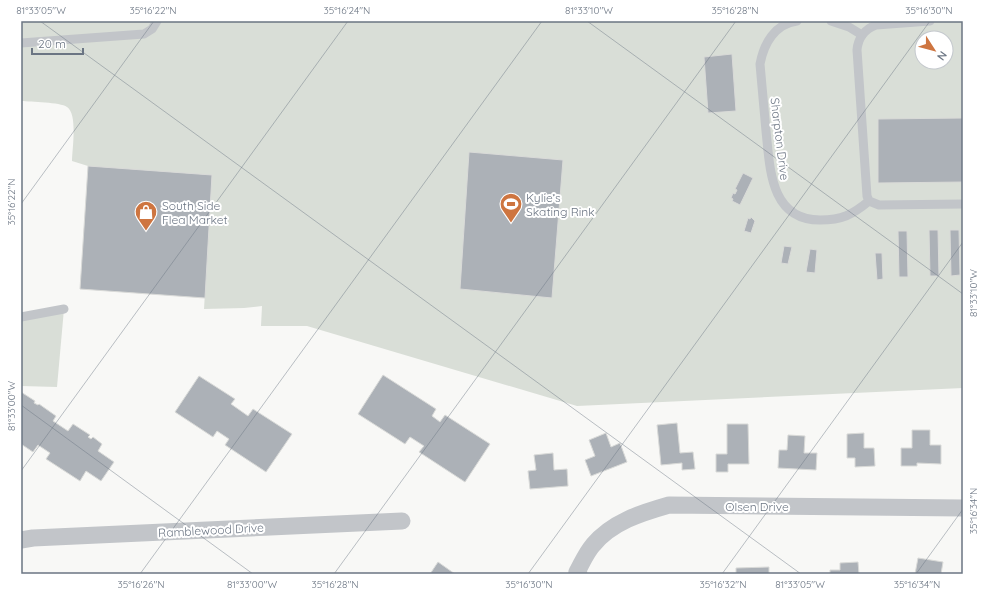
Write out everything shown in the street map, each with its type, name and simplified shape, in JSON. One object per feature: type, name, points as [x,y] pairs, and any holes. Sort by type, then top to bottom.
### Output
[{"type":"street","name":"Olsen Drive","points":[[578,573],[592,546],[601,536],[617,525],[638,514],[669,505],[963,508]]},
{"type":"street","name":"Ramblewood Drive","points":[[21,540],[33,538],[402,521]]},
{"type":"lane","points":[[21,43],[144,34],[152,29],[157,21]]},
{"type":"lane","name":"Sharpton Drive","points":[[797,21],[789,22],[774,32],[764,48],[760,64],[770,172],[773,184],[779,198],[790,210],[808,219],[832,220],[846,217],[856,212],[869,201]]},
{"type":"lane","points":[[831,21],[849,27],[862,35]]},
{"type":"lane","points":[[930,21],[876,25],[871,27],[862,35],[857,45],[867,196],[869,201],[886,206],[963,204]]},
{"type":"lane","points":[[21,318],[64,309]]},
{"type":"shaded area","points":[[21,21],[963,21],[963,388],[577,406],[307,326],[261,326],[262,306],[204,309],[212,175],[88,166],[72,161],[73,124],[70,111],[63,105],[45,102],[21,101]]},
{"type":"shaded area","points":[[64,309],[57,387],[21,386],[21,317]]},
{"type":"building","points":[[732,54],[736,111],[708,113],[704,57]]},
{"type":"building","points":[[963,118],[963,182],[878,183],[878,119]]},
{"type":"building","name":"Kylie’s Skating Rink","points":[[469,152],[563,160],[552,298],[460,289]]},
{"type":"building","name":"South Side Flea Market","points":[[88,166],[212,175],[205,298],[80,289]]},
{"type":"building","points":[[743,173],[753,178],[740,205],[732,201],[733,199],[731,198],[733,193],[735,194],[737,190],[735,189]]},
{"type":"building","points":[[751,217],[755,221],[751,233],[744,231],[748,218],[750,219]]},
{"type":"building","points":[[929,230],[938,230],[939,276],[930,276]]},
{"type":"building","points":[[950,230],[959,230],[960,275],[951,276]]},
{"type":"building","points":[[898,231],[907,231],[908,277],[899,277]]},
{"type":"building","points":[[784,246],[792,247],[788,264],[781,263]]},
{"type":"building","points":[[810,249],[817,250],[815,273],[806,272]]},
{"type":"building","points":[[875,253],[882,253],[883,279],[877,280]]},
{"type":"building","points":[[383,375],[436,409],[432,416],[440,422],[445,415],[490,444],[465,482],[419,452],[424,446],[410,437],[405,444],[358,414]]},
{"type":"building","points":[[199,376],[235,399],[231,404],[248,416],[253,409],[292,434],[266,472],[225,445],[229,439],[217,431],[213,437],[175,412]]},
{"type":"building","points":[[21,392],[35,401],[34,403],[39,404],[56,416],[53,421],[68,431],[73,424],[90,435],[88,437],[91,439],[93,437],[102,444],[98,451],[114,462],[101,481],[86,471],[80,481],[46,459],[50,453],[38,445],[33,452],[21,444]]},
{"type":"building","points":[[677,423],[680,453],[693,452],[695,469],[682,470],[682,463],[661,465],[657,425]]},
{"type":"building","points":[[727,424],[748,424],[749,464],[728,464],[728,472],[716,472],[716,454],[727,454]]},
{"type":"building","points":[[912,430],[930,430],[930,445],[941,445],[941,464],[917,463],[917,466],[901,466],[901,448],[912,448]]},
{"type":"building","points":[[606,433],[611,447],[620,443],[627,462],[591,476],[585,460],[595,456],[589,440]]},
{"type":"building","points":[[864,433],[864,448],[874,448],[875,466],[855,467],[855,458],[847,458],[847,434]]},
{"type":"building","points":[[788,435],[805,436],[804,453],[817,453],[816,470],[778,468],[779,450],[787,450]]},
{"type":"building","points":[[553,453],[554,470],[567,469],[568,486],[530,489],[528,471],[536,470],[534,455]]},
{"type":"building","points":[[918,558],[943,562],[941,574],[915,574]]},
{"type":"building","points":[[438,562],[455,574],[430,574]]},
{"type":"building","points":[[858,562],[859,574],[830,574],[830,570],[840,570],[840,563]]},
{"type":"building","points":[[769,567],[769,574],[736,574],[736,568]]},
{"type":"place","name":"Kylie’s Skating Rink","points":[[511,224]]},
{"type":"place","name":"South Side Flea Market","points":[[146,232]]}]
